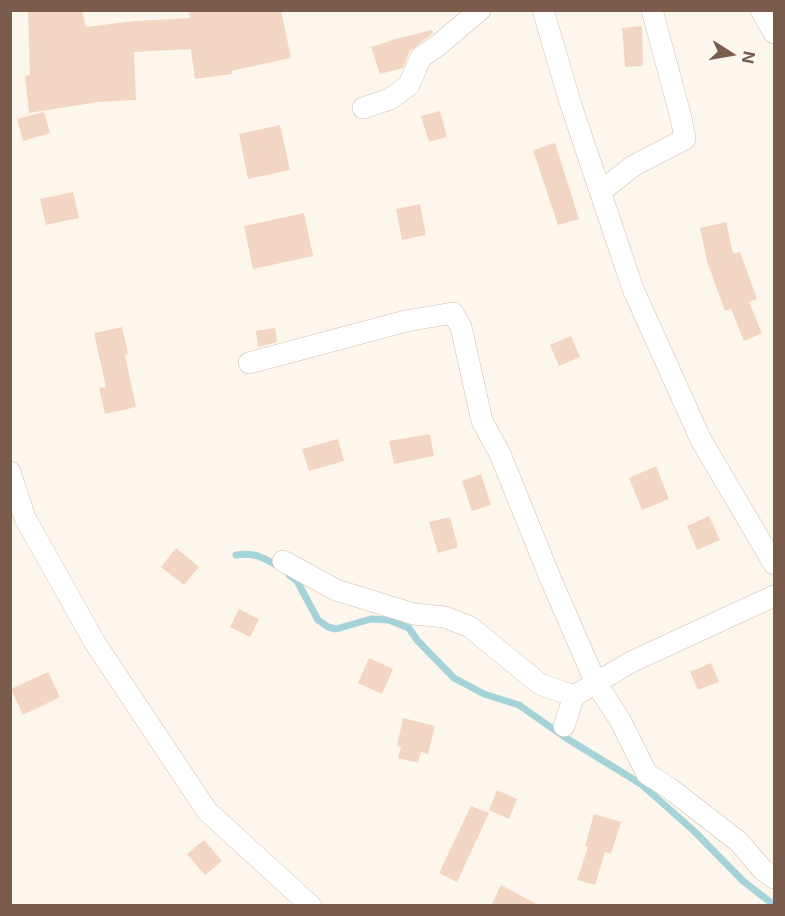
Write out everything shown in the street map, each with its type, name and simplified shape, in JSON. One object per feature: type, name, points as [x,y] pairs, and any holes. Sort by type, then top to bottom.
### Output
[{"type":"street","points":[[363,108],[390,99],[409,85],[421,57],[480,10]]},
{"type":"street","points":[[543,10],[570,102],[633,289],[701,440],[768,538],[774,564]]},
{"type":"street","points":[[600,192],[633,166],[685,139],[652,10]]},
{"type":"street","points":[[761,10],[774,33]]},
{"type":"street","points":[[249,363],[406,321],[453,313],[461,327],[482,422],[500,454],[596,683],[620,720],[646,774],[668,787],[739,842],[762,869],[774,878]]},
{"type":"street","points":[[10,472],[25,518],[95,643],[207,811],[311,906]]},
{"type":"street","points":[[283,561],[336,590],[414,614],[445,617],[470,627],[540,684],[574,696]]},
{"type":"street","points":[[564,726],[574,696],[631,662],[774,596]]},
{"type":"building","points":[[28,10],[82,10],[86,27],[190,18],[188,10],[281,10],[291,58],[231,71],[232,74],[195,79],[191,49],[134,52],[136,100],[98,102],[29,113],[25,76],[30,75]]},
{"type":"building","points":[[642,26],[643,66],[625,67],[622,28]]},
{"type":"building","points":[[432,30],[433,33],[410,51],[403,68],[380,74],[371,47]]},
{"type":"building","points":[[440,111],[447,137],[429,142],[421,116]]},
{"type":"building","points":[[44,112],[50,133],[23,141],[17,119]]},
{"type":"building","points":[[280,125],[290,170],[248,179],[239,134]]},
{"type":"building","points":[[555,143],[579,219],[558,225],[533,150]]},
{"type":"building","points":[[73,192],[79,218],[46,225],[40,199]]},
{"type":"building","points":[[420,204],[426,235],[402,240],[396,209]]},
{"type":"building","points":[[304,213],[313,256],[253,269],[244,226]]},
{"type":"building","points":[[726,222],[733,254],[740,252],[757,299],[749,302],[762,333],[744,341],[731,309],[725,311],[707,261],[700,228]]},
{"type":"building","points":[[122,327],[128,354],[125,355],[136,407],[105,414],[99,388],[106,387],[94,333]]},
{"type":"building","points":[[275,328],[277,342],[258,347],[256,331]]},
{"type":"building","points":[[571,336],[580,357],[559,366],[550,345]]},
{"type":"building","points":[[430,434],[434,456],[394,464],[389,441]]},
{"type":"building","points":[[338,439],[344,461],[309,471],[302,449]]},
{"type":"building","points":[[656,466],[669,499],[642,510],[629,478]]},
{"type":"building","points":[[481,474],[491,505],[472,511],[462,481]]},
{"type":"building","points":[[709,516],[720,540],[697,550],[687,526]]},
{"type":"building","points":[[450,517],[458,547],[438,553],[429,522]]},
{"type":"building","points":[[176,548],[199,567],[184,585],[161,567]]},
{"type":"building","points":[[239,609],[259,619],[250,637],[230,627]]},
{"type":"building","points":[[369,658],[393,669],[382,694],[358,683]]},
{"type":"building","points":[[711,663],[719,682],[698,690],[690,672]]},
{"type":"building","points":[[48,672],[60,697],[23,715],[11,689]]},
{"type":"building","points":[[403,718],[435,726],[428,754],[421,752],[418,763],[398,758],[401,747],[397,746]]},
{"type":"building","points":[[497,790],[517,799],[509,819],[489,810]]},
{"type":"building","points":[[471,806],[489,813],[457,882],[439,873]]},
{"type":"building","points":[[594,814],[621,822],[611,854],[605,852],[595,885],[577,880],[588,847],[585,846]]},
{"type":"building","points":[[204,840],[222,861],[205,875],[187,854]]},
{"type":"building","points":[[501,885],[540,906],[491,906]]},
{"type":"waterway","points":[[236,555],[254,555],[280,567]]},
{"type":"waterway","points":[[289,575],[297,581],[318,620],[328,627],[336,629],[371,619],[389,620],[409,628],[417,640],[454,678],[484,694],[519,705],[566,738],[641,784],[694,831],[743,881],[774,905]]}]
